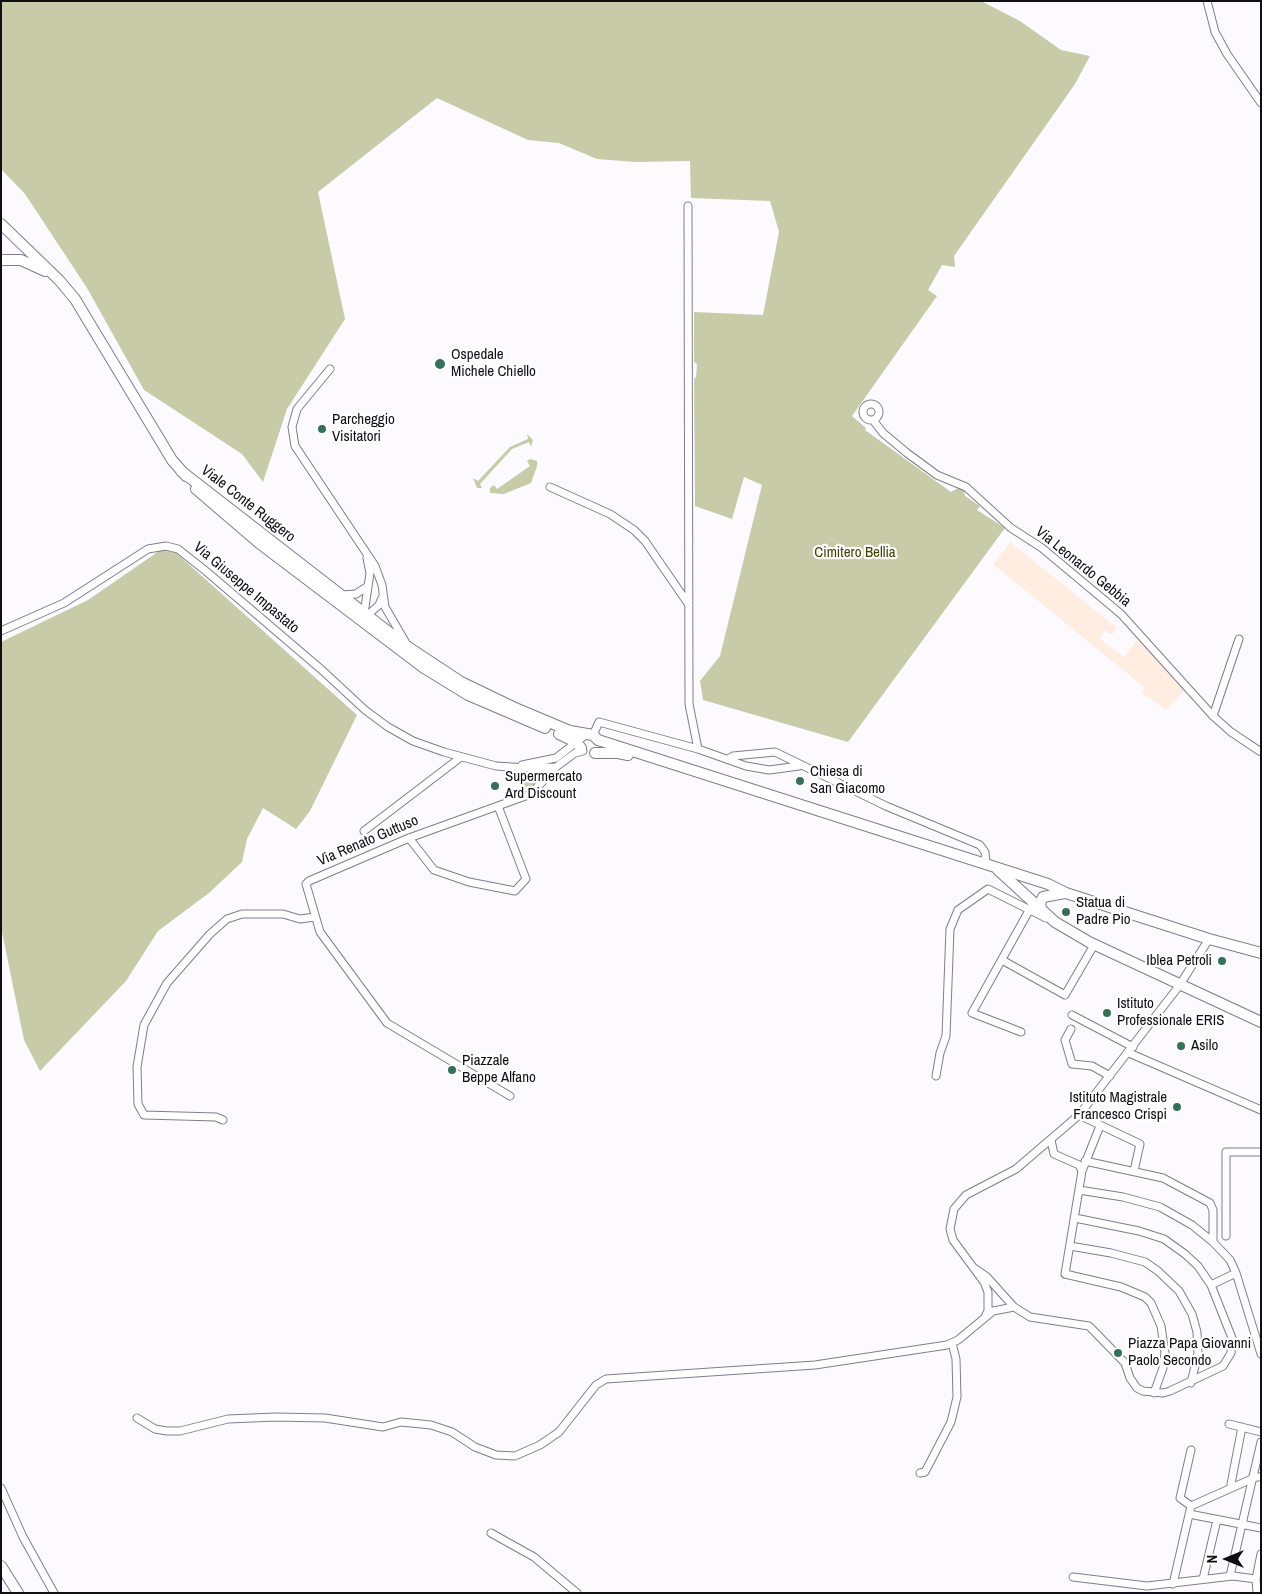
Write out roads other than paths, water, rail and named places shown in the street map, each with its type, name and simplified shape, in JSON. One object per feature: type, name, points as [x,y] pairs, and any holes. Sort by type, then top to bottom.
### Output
[{"type":"main road","points":[[1,224],[59,280],[74,299],[181,471]]},
{"type":"main road","points":[[1,260],[20,260],[59,280]]},
{"type":"main road","name":"Viale Conte Ruggero","points":[[181,471],[202,496],[266,548],[419,665],[468,695],[586,741]]},
{"type":"main road","name":"Viale Conte Ruggero","points":[[181,471],[408,647],[461,682],[570,731],[586,741]]},
{"type":"main road","points":[[586,741],[600,746],[595,753],[618,753],[676,764]]},
{"type":"main road","points":[[586,741],[676,764],[1048,884],[1066,893],[1220,943],[1261,953]]},
{"type":"main road","points":[[989,865],[1015,884],[1035,907],[1094,945],[1179,986],[1261,1022]]},
{"type":"main road","points":[[1035,907],[1040,904],[1043,897],[1066,893]]},
{"type":"main road","points":[[1,1566],[18,1593]]},
{"type":"street","points":[[1207,1],[1215,32],[1261,103]]},
{"type":"street","points":[[688,206],[689,704],[698,749]]},
{"type":"street","points":[[330,369],[297,409],[293,419],[292,436],[298,453],[380,576],[389,616],[408,647]]},
{"type":"street","name":"Via Leonardo Gebbia","points":[[874,420],[883,433],[907,453],[937,476],[966,487],[1011,528],[1042,548],[1121,614],[1213,716],[1231,732],[1261,752]]},
{"type":"street","points":[[550,487],[610,514],[634,530],[645,541],[689,606]]},
{"type":"street","name":"Via Giuseppe Impastato","points":[[1,631],[64,603],[148,549],[166,546],[178,549],[316,665],[365,710],[388,727],[413,741],[461,757],[509,767]]},
{"type":"street","points":[[266,548],[284,557],[357,613],[370,613],[379,605],[383,595]]},
{"type":"street","points":[[364,551],[370,573],[364,614],[365,619],[404,649],[419,665]]},
{"type":"street","points":[[339,595],[356,594],[368,585]]},
{"type":"street","points":[[1213,716],[1239,639]]},
{"type":"street","points":[[509,767],[556,758],[586,741],[598,722],[698,749],[746,766],[769,770],[799,766]]},
{"type":"street","name":"Via Renato Guttuso","points":[[510,1096],[388,1023],[320,932],[306,889],[309,881],[409,838],[531,794],[556,767],[575,753],[586,741]]},
{"type":"street","points":[[728,759],[733,756],[775,752],[799,766],[911,818],[980,845],[985,852],[989,865]]},
{"type":"street","points":[[364,831],[461,757]]},
{"type":"street","points":[[509,767],[556,767]]},
{"type":"street","points":[[409,838],[434,870],[469,882],[515,891],[526,879],[498,806]]},
{"type":"street","points":[[936,1076],[940,1053],[946,1036],[950,929],[958,910],[988,889],[1035,907],[972,1012],[1021,1032]]},
{"type":"street","points":[[223,1120],[216,1117],[144,1114],[138,1104],[137,1067],[144,1025],[167,983],[210,934],[227,919],[242,914],[283,914],[300,919],[315,917]]},
{"type":"street","points":[[984,1317],[988,1311],[988,1292],[974,1268],[952,1240],[950,1229],[954,1209],[966,1195],[1016,1170],[1078,1115],[1131,1050],[1179,986],[1208,939]]},
{"type":"street","points":[[1002,960],[1065,995],[1094,945]]},
{"type":"street","points":[[1072,1015],[1131,1050],[1261,1110]]},
{"type":"street","points":[[1071,1030],[1065,1040],[1072,1064],[1092,1066],[1110,1076]]},
{"type":"street","points":[[1078,1115],[1140,1144],[1134,1171]]},
{"type":"street","points":[[1100,1126],[1082,1171],[1065,1274],[1121,1287],[1145,1297],[1151,1303],[1161,1326],[1165,1354],[1163,1368],[1154,1393]]},
{"type":"street","points":[[1051,1140],[1054,1154],[1079,1164],[1082,1171]]},
{"type":"street","points":[[1226,1236],[1226,1152],[1261,1152]]},
{"type":"street","points":[[1085,1161],[1163,1178],[1210,1202],[1213,1210],[1213,1242]]},
{"type":"street","points":[[1079,1190],[1123,1197],[1160,1207],[1192,1225],[1213,1242],[1230,1260],[1236,1273],[1261,1354]]},
{"type":"street","points":[[974,1268],[987,1277],[1014,1307],[1036,1320],[1089,1326],[1125,1363],[1130,1378],[1137,1388],[1163,1394],[1191,1383],[1223,1366],[1231,1353],[1232,1338],[1211,1285],[1198,1266],[1164,1239],[1139,1231],[1075,1218]]},
{"type":"street","points":[[1070,1246],[1111,1253],[1145,1262],[1158,1271],[1179,1291],[1192,1314],[1197,1332],[1198,1353],[1191,1383]]},
{"type":"street","points":[[1211,1285],[1236,1273]]},
{"type":"street","points":[[137,1418],[155,1429],[167,1431],[180,1431],[228,1419],[276,1417],[325,1418],[383,1427],[402,1422],[431,1425],[452,1432],[475,1447],[496,1455],[515,1456],[540,1445],[559,1432],[596,1385],[606,1379],[815,1365],[952,1343],[993,1311],[1014,1307]]},
{"type":"street","points":[[920,1473],[925,1472],[952,1422],[957,1397],[956,1359],[952,1343]]},
{"type":"street","points":[[1229,1424],[1261,1432]]},
{"type":"street","points":[[1231,1484],[1242,1427]]},
{"type":"street","points":[[1230,1576],[1261,1442]]},
{"type":"street","points":[[1191,1450],[1180,1498],[1191,1506]]},
{"type":"street","points":[[1191,1506],[1252,1480],[1256,1476],[1261,1477]]},
{"type":"street","points":[[1,1488],[54,1593]]},
{"type":"street","points":[[1173,1584],[1191,1506]]},
{"type":"street","points":[[1189,1514],[1261,1528]]},
{"type":"street","points":[[1203,1579],[1217,1520]]},
{"type":"street","points":[[491,1533],[534,1556],[577,1593]]},
{"type":"street","points":[[1257,1593],[1256,1579],[1261,1554]]},
{"type":"street","points":[[1073,1577],[1130,1585],[1173,1584],[1230,1576],[1256,1579]]},
{"type":"place","name":"Ospedale Michele Chiello","points":[[440,364]]},
{"type":"place","name":"Parcheggio Visitatori","points":[[322,429]]},
{"type":"place","name":"Chiesa di San Giacomo","points":[[800,781]]},
{"type":"place","name":"Supermercato Ard Discount","points":[[495,786]]},
{"type":"place","name":"Statua di Padre Pio","points":[[1066,912]]},
{"type":"place","name":"Iblea Petroli","points":[[1222,961]]},
{"type":"place","name":"Istituto Professionale ERIS","points":[[1107,1013]]},
{"type":"place","name":"Asilo","points":[[1181,1046]]},
{"type":"place","name":"Piazzale Beppe Alfano","points":[[452,1070]]},
{"type":"place","name":"Istituto Magistrale Francesco Crispi","points":[[1177,1107]]},
{"type":"place","name":"Piazza Papa Giovanni Paolo Secondo","points":[[1118,1353]]},
{"type":"park label","name":"Cimitero Bellia","points":[[855,553]]}]
